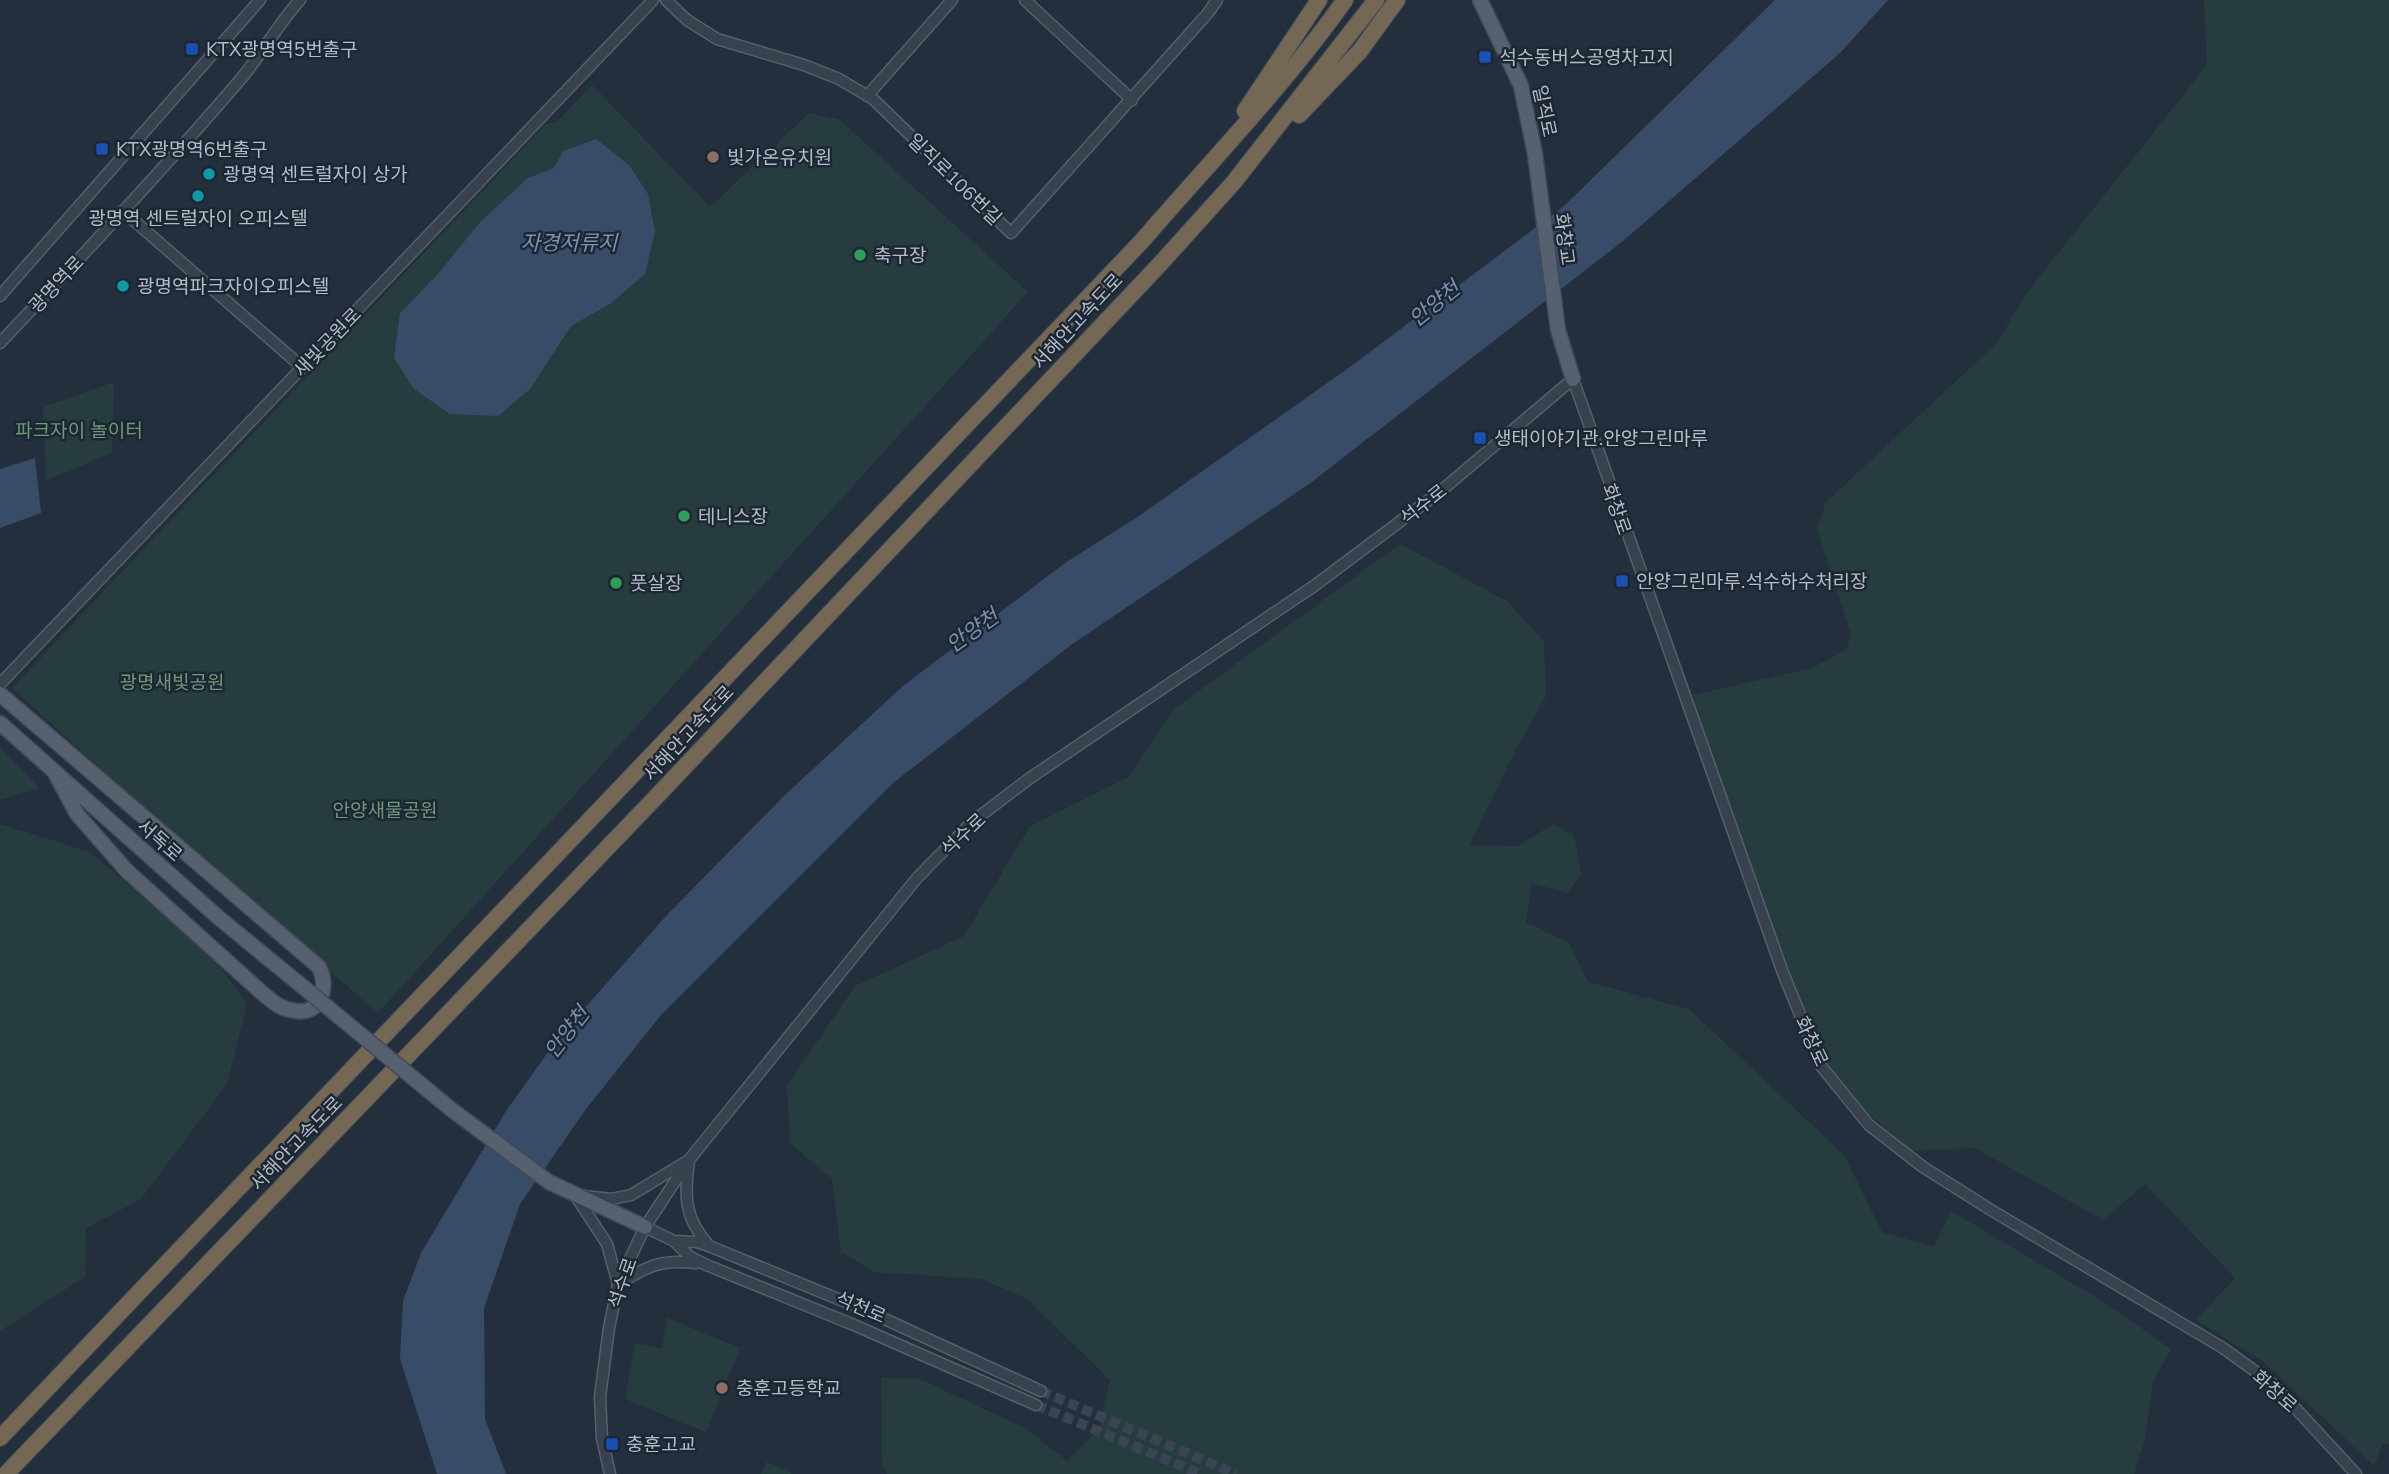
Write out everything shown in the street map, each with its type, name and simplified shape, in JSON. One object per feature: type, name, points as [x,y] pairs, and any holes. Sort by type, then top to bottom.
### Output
[{"type":"highway","points":[[1208,164],[1297,37],[1319,0]]},
{"type":"highway","name":"서해안고속도로","points":[[0,1438],[1141,242],[1257,111],[1345,0]]},
{"type":"highway","name":"서해안고속도로","points":[[11,1470],[607,849],[1234,183],[1377,0]]},
{"type":"highway","points":[[1234,183],[1360,51],[1398,0]]},
{"type":"main road","name":"일직로","points":[[1480,0],[1521,86],[1535,154]]},
{"type":"main road","name":"화창교","points":[[1535,154],[1558,330],[1573,379]]},
{"type":"main road","points":[[0,694],[319,967],[324,976],[324,989],[318,1003],[304,1012],[293,1011],[279,1007],[261,992],[127,871],[77,814],[54,771]]},
{"type":"main road","name":"서독로","points":[[0,723],[219,918],[443,1103],[550,1182]]},
{"type":"main road","name":"석천로","points":[[550,1182],[645,1227]]},
{"type":"street","name":"광명역로","points":[[0,296],[260,0]]},
{"type":"street","name":"광명역로","points":[[0,343],[124,212],[242,78],[300,0]]},
{"type":"street","name":"새빛공원로","points":[[0,684],[653,0]]},
{"type":"street","name":"일직로106번길","points":[[666,0],[687,20],[717,39],[804,65],[839,79],[873,99],[1011,233],[1132,100],[1217,0]]},
{"type":"street","points":[[867,96],[952,0]]},
{"type":"street","points":[[1025,0],[1132,100]]},
{"type":"street","points":[[124,212],[302,367]]},
{"type":"street","name":"석수로","points":[[610,1474],[602,1438],[600,1397],[609,1328],[618,1284],[645,1227],[689,1160],[917,878],[972,822],[1030,778],[1314,586],[1442,490],[1573,379]]},
{"type":"street","name":"화창로","points":[[1573,379],[1783,973],[1821,1066],[1869,1125],[1923,1167],[2223,1348],[2274,1385],[2356,1474]]},
{"type":"street","points":[[575,1195],[611,1199],[631,1195],[689,1160]]},
{"type":"street","points":[[689,1160],[685,1195],[687,1210],[700,1236],[709,1246]]},
{"type":"street","points":[[575,1195],[607,1244],[618,1284],[639,1271],[667,1261],[704,1264]]},
{"type":"street","name":"석천로","points":[[645,1227],[674,1241],[689,1256],[704,1264],[854,1325],[1036,1405]]},
{"type":"street","name":"석천로","points":[[674,1241],[696,1242],[709,1246],[865,1310],[1041,1391]]},
{"type":"green space","points":[[2204,0],[2389,0],[2389,1444],[2383,1443],[2374,1466],[2264,1362],[2196,1320],[2235,1278],[2145,1184],[2103,1220],[1975,1148],[1912,1151],[1855,1102],[1825,1062],[1791,989],[1709,758],[1692,695],[1812,668],[1847,649],[1851,634],[1817,529],[1826,502],[1998,342],[2025,295],[2207,65]]},
{"type":"green space","points":[[592,85],[710,207],[809,113],[840,120],[1028,292],[378,1013],[179,840],[12,688],[545,125],[558,121]]},
{"type":"green space","name":"파크자이 놀이터","points":[[114,382],[112,453],[46,480],[43,407]]},
{"type":"green space","points":[[1400,544],[1507,601],[1544,641],[1546,696],[1469,845],[1518,846],[1553,824],[1574,835],[1581,875],[1567,893],[1532,883],[1526,922],[1569,943],[1588,982],[1689,1009],[1844,1155],[1882,1232],[1934,1247],[1951,1211],[2104,1302],[2171,1349],[2153,1382],[2145,1438],[2134,1474],[887,1474],[882,1466],[881,1378],[918,1378],[1025,1428],[1067,1461],[1099,1429],[1110,1380],[1027,1299],[981,1279],[874,1272],[841,1252],[832,1179],[790,1143],[787,1086],[855,986],[964,936],[1030,826],[1128,777],[1174,709]]},
{"type":"green space","points":[[0,748],[40,788],[0,800]]},
{"type":"green space","points":[[0,824],[90,852],[214,958],[247,1004],[227,1084],[141,1199],[86,1228],[85,1277],[0,1331]]},
{"type":"green space","points":[[667,1318],[740,1348],[706,1432],[625,1399],[635,1343],[662,1348]]},
{"type":"green space","points":[[766,1462],[791,1472],[791,1474],[761,1474]]},
{"type":"water","name":"안양천","points":[[1775,0],[1888,0],[1840,53],[1623,241],[1309,484],[1071,645],[893,783],[661,1015],[586,1109],[520,1204],[484,1308],[485,1419],[506,1474],[437,1474],[400,1359],[403,1301],[421,1253],[506,1111],[559,1037],[667,915],[786,794],[903,686],[1065,563],[1139,516],[1354,364],[1563,207]]},
{"type":"water","name":"자경저류지","points":[[596,139],[629,165],[648,194],[655,232],[645,274],[610,304],[571,326],[530,389],[498,416],[450,414],[414,389],[394,358],[400,313],[437,275],[481,221],[528,178],[554,168],[563,151]]},
{"type":"water","points":[[35,458],[41,513],[0,528],[0,469]]},
{"type":"tunnel","points":[[1041,1391],[1236,1474]]},
{"type":"tunnel","points":[[1036,1405],[1201,1474]]},
{"type":"place","name":"KTX광명역5번출구","points":[[192,49]]},
{"type":"place","name":"석수동버스공영차고지","points":[[1485,57]]},
{"type":"place","name":"KTX광명역6번출구","points":[[102,149]]},
{"type":"place","name":"빛가온유치원","points":[[713,157]]},
{"type":"place","name":"광명역 센트럴자이 상가","points":[[209,174]]},
{"type":"place","name":"광명역 센트럴자이 오피스텔","points":[[198,196]]},
{"type":"place","name":"축구장","points":[[860,255]]},
{"type":"place","name":"광명역파크자이오피스텔","points":[[123,286]]},
{"type":"place","name":"생태이야기관.안양그린마루","points":[[1480,438]]},
{"type":"place","name":"테니스장","points":[[684,516]]},
{"type":"place","name":"안양그린마루.석수하수처리장","points":[[1622,581]]},
{"type":"place","name":"풋살장","points":[[616,583]]},
{"type":"place","name":"충훈고등학교","points":[[722,1388]]},
{"type":"place","name":"충훈고교","points":[[612,1444]]},
{"type":"park label","name":"광명새빛공원","points":[[172,682]]},
{"type":"park label","name":"안양새물공원","points":[[385,810]]}]
